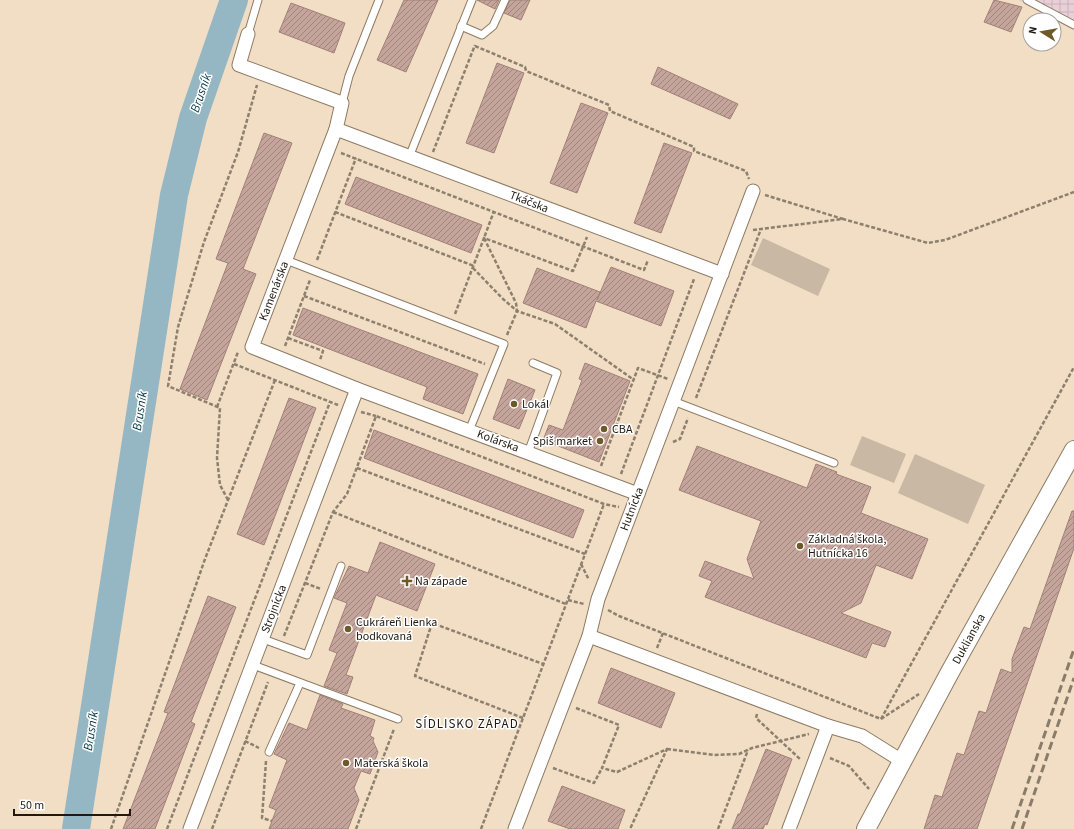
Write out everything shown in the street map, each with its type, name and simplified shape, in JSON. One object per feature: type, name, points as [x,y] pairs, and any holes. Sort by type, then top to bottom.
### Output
[{"type":"main road","name":"Duklianska","points":[[866,829],[1074,450]]},
{"type":"street","points":[[248,34],[239,65],[342,104]]},
{"type":"street","name":"Kamenárska","points":[[342,104],[336,129],[329,148],[252,347],[357,389]]},
{"type":"street","name":"Tkáčska","points":[[336,129],[722,274]]},
{"type":"street","name":"Hutnícka","points":[[519,828],[589,636],[596,606],[753,191]]},
{"type":"street","name":"Strojnícka","points":[[190,829],[357,389]]},
{"type":"street","name":"Kolárska","points":[[357,389],[638,494]]},
{"type":"street","points":[[589,636],[828,726],[862,736],[902,761]]},
{"type":"street","points":[[789,829],[828,726]]},
{"type":"lane","points":[[248,34],[258,0]]},
{"type":"lane","points":[[342,104],[349,76],[379,0]]},
{"type":"lane","points":[[409,157],[472,0]]},
{"type":"lane","points":[[461,26],[482,35],[493,26],[505,0]]},
{"type":"lane","points":[[1027,0],[1074,25]]},
{"type":"lane","points":[[286,260],[504,344],[469,431]]},
{"type":"lane","points":[[528,453],[557,373],[533,363]]},
{"type":"lane","points":[[673,401],[834,463]]},
{"type":"lane","points":[[263,638],[280,646],[307,655],[341,566]]},
{"type":"lane","points":[[253,665],[398,719]]},
{"type":"lane","points":[[269,752],[300,683]]},
{"type":"path","points":[[429,164],[479,34]]},
{"type":"path","points":[[475,46],[525,67],[526,71],[609,105],[610,111],[694,147],[694,151]]},
{"type":"path","points":[[228,500],[220,486],[217,458],[220,408],[168,386],[178,327],[204,242],[238,152],[260,73]]},
{"type":"path","points":[[329,148],[644,270],[648,260],[655,262]]},
{"type":"path","points":[[291,351],[284,348],[356,158]]},
{"type":"path","points":[[737,232],[843,219],[928,243],[945,240],[1074,192]]},
{"type":"path","points":[[451,324],[494,211]]},
{"type":"path","points":[[335,212],[473,267],[503,299],[517,310],[555,324],[634,380]]},
{"type":"path","points":[[484,238],[574,271],[591,226]]},
{"type":"path","points":[[669,444],[680,439],[761,229]]},
{"type":"path","points":[[484,238],[516,303],[517,310],[504,344]]},
{"type":"path","points":[[612,506],[617,486],[695,280],[692,276]]},
{"type":"path","points":[[304,296],[494,368]]},
{"type":"path","points":[[288,338],[323,351],[320,362],[312,359]]},
{"type":"path","points":[[234,364],[350,409]]},
{"type":"path","points":[[881,719],[1074,367]]},
{"type":"path","points":[[603,462],[638,368],[680,383]]},
{"type":"path","points":[[112,829],[205,559],[275,380]]},
{"type":"path","points":[[167,829],[330,402]]},
{"type":"path","points":[[280,646],[333,512],[347,494],[376,416],[604,504],[619,507]]},
{"type":"path","points":[[357,468],[585,554]]},
{"type":"path","points":[[481,829],[604,504]]},
{"type":"path","points":[[333,512],[566,604]]},
{"type":"path","points":[[305,583],[331,592]]},
{"type":"path","points":[[606,609],[619,616],[881,719]]},
{"type":"path","points":[[523,718],[415,676],[432,623],[543,664]]},
{"type":"path","points":[[653,659],[663,633]]},
{"type":"path","points":[[212,829],[272,672]]},
{"type":"path","points":[[881,719],[924,690]]},
{"type":"path","points":[[549,767],[594,783],[602,768],[619,725],[572,706]]},
{"type":"path","points":[[760,708],[756,718],[803,762]]},
{"type":"path","points":[[356,829],[398,719]]},
{"type":"path","points":[[602,768],[618,772],[667,749],[714,755],[739,754],[748,750],[811,734]]},
{"type":"path","points":[[245,741],[269,752],[266,759],[262,818],[272,821]]},
{"type":"path","points":[[630,829],[667,749]]},
{"type":"path","points":[[718,829],[748,750]]},
{"type":"path","points":[[818,753],[850,766],[870,789]]},
{"type":"shaded area","points":[[1019,0],[1074,0],[1074,29],[1062,24],[1062,12],[1041,12]]},
{"type":"shaded area","points":[[763,238],[830,269],[818,296],[751,265]]},
{"type":"shaded area","points":[[862,436],[906,454],[894,483],[850,465]]},
{"type":"shaded area","points":[[915,454],[985,485],[968,524],[898,493]]},
{"type":"building","points":[[404,0],[438,0],[406,72],[377,60]]},
{"type":"building","points":[[477,0],[499,0],[495,9]]},
{"type":"building","points":[[510,0],[530,0],[521,20],[504,13]]},
{"type":"building","points":[[994,0],[1022,7],[1011,32],[984,22]]},
{"type":"building","points":[[291,3],[345,23],[334,53],[279,32]]},
{"type":"building","points":[[497,63],[524,73],[494,153],[466,143]]},
{"type":"building","points":[[658,67],[738,104],[730,119],[651,84]]},
{"type":"building","points":[[581,103],[608,113],[577,193],[550,183]]},
{"type":"building","points":[[264,133],[292,143],[243,269],[256,274],[207,400],[180,389],[228,263],[216,259]]},
{"type":"building","points":[[664,143],[692,153],[661,233],[634,223]]},
{"type":"building","points":[[356,177],[482,225],[471,253],[345,204]]},
{"type":"building","points":[[611,267],[674,291],[661,326],[596,301],[586,328],[523,303],[537,268],[600,292],[597,300]]},
{"type":"building","points":[[303,308],[478,374],[463,414],[423,399],[427,387],[293,335]]},
{"type":"building","points":[[585,363],[630,381],[599,462],[543,440],[549,425],[563,430],[582,380],[579,379]]},
{"type":"building","points":[[508,379],[535,390],[519,429],[493,419]]},
{"type":"building","points":[[289,398],[316,408],[264,545],[237,534]]},
{"type":"building","points":[[374,430],[584,510],[573,538],[364,458]]},
{"type":"building","name":"Základná škola, Hutnícka 16","points":[[697,446],[807,488],[816,464],[837,472],[836,474],[871,487],[861,513],[928,539],[912,579],[876,565],[861,603],[841,613],[891,632],[885,647],[872,643],[866,658],[705,597],[712,581],[699,576],[705,561],[754,579],[747,559],[761,521],[679,490]]},
{"type":"building","points":[[1072,511],[1074,511],[1074,548],[977,829],[924,829],[935,795],[942,797],[957,753],[964,755],[979,711],[986,713],[1001,669],[1012,673],[1012,659],[1019,640],[1024,627],[1030,629]]},
{"type":"building","points":[[380,542],[435,564],[417,611],[376,595],[346,675],[353,677],[347,694],[324,686],[337,653],[329,650],[347,603],[334,598],[349,566],[368,573]]},
{"type":"building","points":[[208,596],[236,607],[191,722],[195,724],[155,829],[123,829],[168,713],[164,712]]},
{"type":"building","points":[[611,668],[675,693],[661,728],[598,703]]},
{"type":"building","name":"Materská škola","points":[[320,695],[343,704],[341,708],[375,720],[370,736],[374,738],[373,741],[378,752],[370,774],[361,771],[354,788],[359,800],[348,829],[269,829],[276,810],[269,807],[287,760],[274,754],[289,723],[307,730]]},
{"type":"building","points":[[766,749],[792,759],[767,825],[765,824],[763,829],[732,829],[738,814],[740,814]]},
{"type":"building","points":[[562,786],[625,810],[618,829],[570,829],[548,821]]},
{"type":"waterway","name":"Brusník","points":[[76,829],[174,195],[193,118],[234,0]]},
{"type":"railway","points":[[1012,829],[1074,649]]},
{"type":"railway","points":[[1022,829],[1074,678]]},
{"type":"place","name":"Lokál","points":[[514,404]]},
{"type":"place","name":"CBA","points":[[604,429]]},
{"type":"place","name":"Spiš market","points":[[600,441]]},
{"type":"place","name":"Základná škola, Hutnícka 16","points":[[800,546]]},
{"type":"place","name":"Na západe","points":[[407,581]]},
{"type":"place","name":"Cukráreň Lienka bodkovaná","points":[[348,629]]},
{"type":"place","name":"Materská škola","points":[[346,763]]},
{"type":"district","name":"SÍDLISKO ZÁPAD","points":[[467,724]]}]
